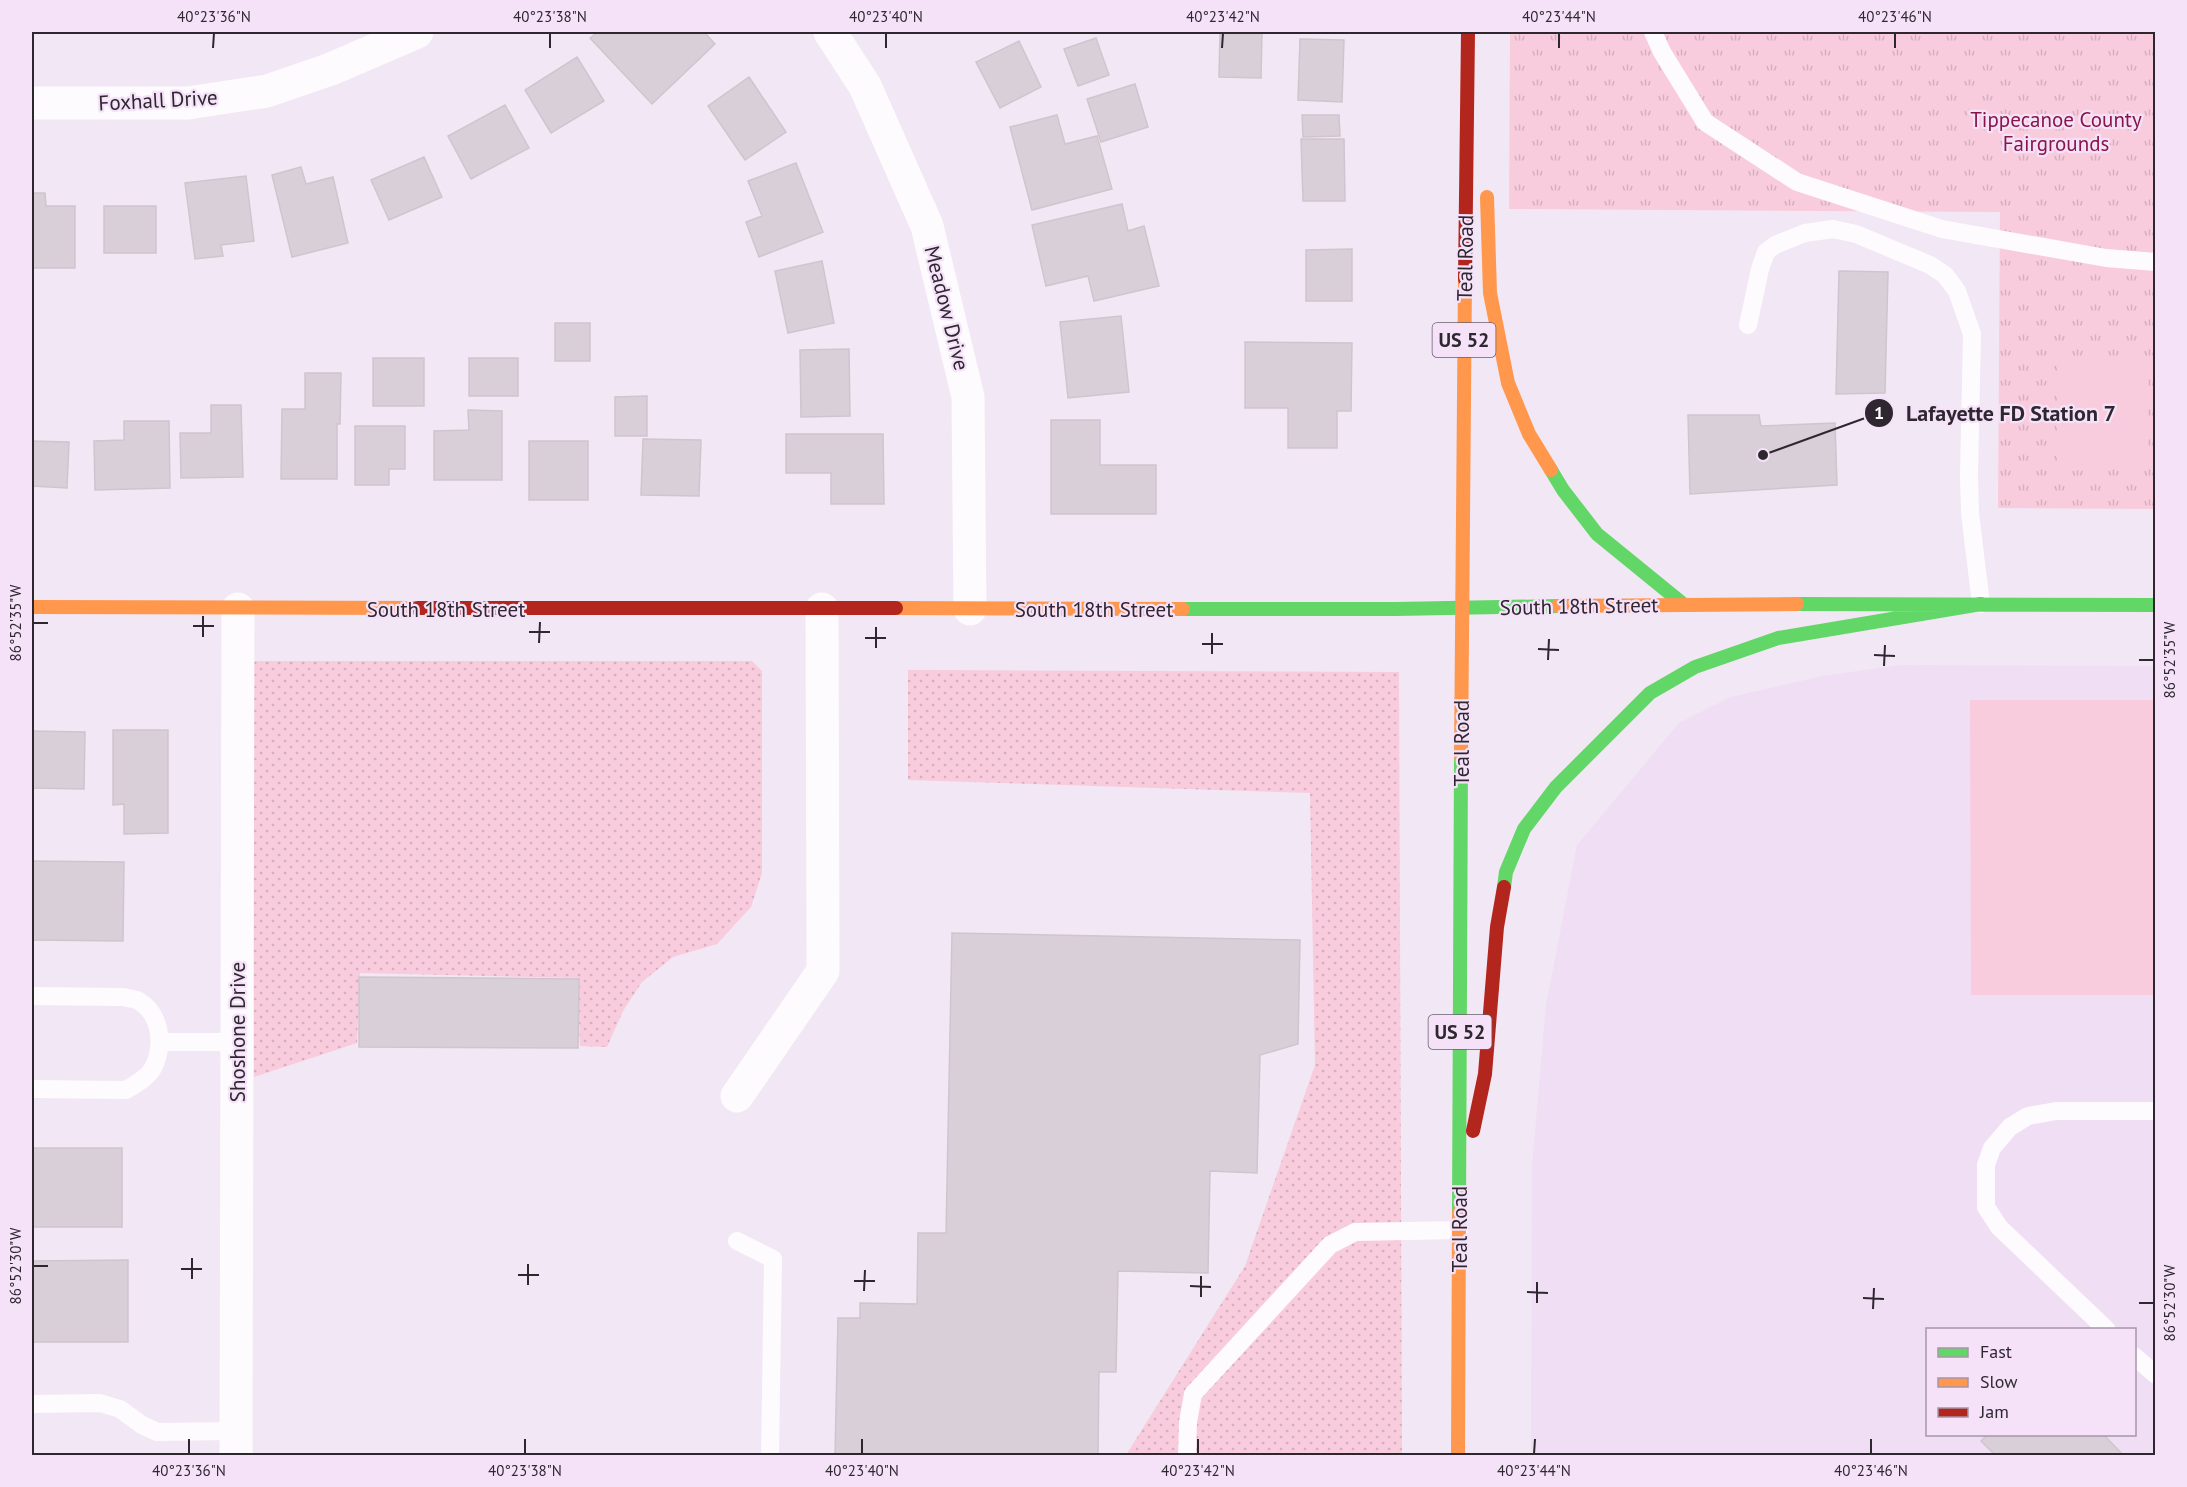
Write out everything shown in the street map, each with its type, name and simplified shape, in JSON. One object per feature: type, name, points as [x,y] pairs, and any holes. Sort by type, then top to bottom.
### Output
[{"type":"main road","name":"Teal Road","points":[[1458,1455],[1462,608],[1468,32]]},
{"type":"main road","points":[[1467,71],[1480,147]]},
{"type":"main road","points":[[1485,179],[1490,293],[1508,383],[1529,434],[1563,490],[1597,534],[1683,604]]},
{"type":"main road","name":"South 18th Street","points":[[32,607],[970,609],[1462,608],[1683,604],[2156,604]]},
{"type":"main road","points":[[1459,1198],[1485,1074],[1497,927],[1506,872],[1524,829],[1556,787],[1650,693],[1695,668],[1778,638],[1981,604]]},
{"type":"street","name":"Foxhall Drive","points":[[32,103],[189,103],[267,91],[331,69],[417,32]]},
{"type":"street","name":"Meadow Drive","points":[[830,32],[864,86],[930,237],[968,397],[970,609]]},
{"type":"street","name":"Shoshone Drive","points":[[236,1443],[238,609]]},
{"type":"street","points":[[737,1096],[823,971],[822,609]]},
{"type":"lane","points":[[1653,32],[1662,52],[1705,122],[1797,182],[1942,229],[2106,258],[2156,262]]},
{"type":"lane","points":[[1748,325],[1766,252],[1775,245],[1805,233],[1833,229],[1856,234],[1930,265],[1945,275],[1957,291],[1972,334],[1970,513],[1981,604]]},
{"type":"lane","points":[[32,996],[123,997],[137,1000],[154,1016],[161,1042],[153,1068],[139,1083],[126,1090],[32,1089]]},
{"type":"lane","points":[[161,1042],[237,1041]]},
{"type":"lane","points":[[2106,1328],[1999,1227],[1986,1207],[1986,1165],[1992,1148],[2010,1127],[2028,1116],[2056,1111],[2156,1111]]},
{"type":"lane","points":[[1187,1455],[1188,1422],[1193,1394],[1330,1245],[1355,1232],[1459,1230]]},
{"type":"lane","points":[[737,1241],[773,1259],[770,1455]]},
{"type":"lane","points":[[2136,1358],[2156,1376]]},
{"type":"lane","points":[[32,1404],[100,1404],[120,1409],[142,1425],[157,1432],[236,1443]]},
{"type":"shaded area","points":[[1900,665],[2155,666],[2155,1455],[1531,1456],[1532,1166],[1546,1005],[1577,845],[1679,723],[1731,697],[1822,676]]},
{"type":"green space","name":"Tippecanoe County Fairgrounds","points":[[1510,32],[2155,32],[2155,509],[1998,508],[2000,212],[1509,209]]},
{"type":"green space","points":[[2148,359],[2148,468],[2057,471],[2058,360]]},
{"type":"green space","points":[[252,661],[752,661],[762,671],[762,873],[751,907],[717,944],[673,957],[642,982],[623,1011],[607,1047],[580,1046],[577,978],[360,973],[357,1043],[254,1077]]},
{"type":"green space","points":[[908,670],[1399,672],[1402,1455],[1126,1455],[1245,1266],[1315,1065],[1310,793],[908,780]]},
{"type":"green space","points":[[1970,700],[2155,700],[2155,995],[1971,995]]},
{"type":"building","points":[[75,32],[75,33],[32,33]]},
{"type":"building","points":[[598,32],[704,32],[715,44],[652,104],[590,38]]},
{"type":"building","points":[[1220,32],[1262,32],[1261,78],[1219,77]]},
{"type":"building","points":[[1096,38],[1109,75],[1078,86],[1064,49]]},
{"type":"building","points":[[1300,39],[1344,40],[1342,102],[1298,100]]},
{"type":"building","points":[[1019,41],[1041,87],[1000,108],[976,62]]},
{"type":"building","points":[[577,57],[604,101],[551,133],[525,90]]},
{"type":"building","points":[[749,77],[786,132],[745,160],[708,106]]},
{"type":"building","points":[[1135,84],[1148,127],[1101,142],[1087,99]]},
{"type":"building","points":[[505,105],[529,148],[471,179],[448,136]]},
{"type":"building","points":[[1057,115],[1065,144],[1097,136],[1112,189],[1032,210],[1010,127]]},
{"type":"building","points":[[1302,115],[1339,115],[1340,136],[1303,137]]},
{"type":"building","points":[[1301,139],[1344,139],[1345,201],[1303,201]]},
{"type":"building","points":[[424,157],[442,197],[389,220],[371,180]]},
{"type":"building","points":[[796,163],[823,232],[759,257],[746,222],[762,216],[748,181]]},
{"type":"building","points":[[301,167],[306,184],[333,177],[348,243],[292,257],[272,175]]},
{"type":"building","points":[[246,176],[254,241],[221,245],[223,256],[195,259],[185,183]]},
{"type":"building","points":[[32,193],[45,193],[46,206],[75,206],[75,268],[32,268]]},
{"type":"building","points":[[1122,204],[1128,231],[1144,226],[1159,286],[1094,301],[1088,276],[1046,286],[1032,225]]},
{"type":"building","points":[[104,206],[156,206],[156,253],[104,253]]},
{"type":"building","points":[[1352,249],[1352,301],[1306,301],[1306,250]]},
{"type":"building","points":[[822,261],[834,323],[788,333],[775,271]]},
{"type":"building","points":[[1839,271],[1888,272],[1885,393],[1836,394]]},
{"type":"building","points":[[1121,316],[1129,392],[1068,398],[1060,322]]},
{"type":"building","points":[[555,323],[590,323],[590,361],[555,361]]},
{"type":"building","points":[[1245,342],[1352,343],[1351,411],[1337,411],[1337,448],[1288,448],[1288,408],[1245,408]]},
{"type":"building","points":[[849,349],[850,416],[801,417],[800,350]]},
{"type":"building","points":[[373,358],[424,358],[424,406],[373,406]]},
{"type":"building","points":[[469,358],[518,358],[518,396],[469,396]]},
{"type":"building","points":[[305,373],[341,373],[340,424],[337,424],[337,479],[281,479],[282,409],[305,409]]},
{"type":"building","points":[[647,396],[647,436],[615,436],[615,397]]},
{"type":"building","points":[[211,405],[241,405],[243,477],[181,478],[180,433],[211,433]]},
{"type":"building","points":[[468,410],[502,411],[502,480],[434,480],[434,431],[469,430]]},
{"type":"building","points":[[1688,415],[1759,415],[1761,426],[1835,423],[1837,485],[1690,494]]},
{"type":"building","points":[[1051,420],[1100,420],[1100,465],[1156,465],[1156,514],[1051,514]]},
{"type":"building","points":[[124,421],[169,421],[170,488],[95,490],[94,441],[124,440]]},
{"type":"building","points":[[355,426],[405,426],[405,469],[389,469],[389,485],[355,485]]},
{"type":"building","points":[[786,434],[883,434],[884,504],[831,504],[831,473],[786,473]]},
{"type":"building","points":[[643,439],[701,440],[699,496],[641,495]]},
{"type":"building","points":[[32,441],[69,442],[67,488],[32,486]]},
{"type":"building","points":[[529,441],[588,441],[588,500],[529,500]]},
{"type":"building","points":[[113,730],[168,730],[168,833],[124,834],[124,804],[113,805]]},
{"type":"building","points":[[32,731],[85,732],[84,789],[32,788]]},
{"type":"building","points":[[32,861],[124,862],[123,941],[32,940]]},
{"type":"building","points":[[952,933],[1300,940],[1298,1044],[1260,1055],[1257,1173],[1210,1171],[1208,1273],[1118,1271],[1116,1372],[1099,1372],[1098,1456],[835,1456],[838,1318],[860,1318],[860,1303],[917,1304],[918,1233],[946,1233]]},
{"type":"building","points":[[359,977],[579,979],[578,1048],[359,1047]]},
{"type":"building","points":[[32,1148],[122,1148],[122,1227],[32,1227]]},
{"type":"building","points":[[128,1260],[128,1342],[32,1342],[32,1261]]},
{"type":"building","points":[[1986,1436],[2105,1436],[2124,1456],[1996,1456],[1981,1441]]},
{"type":"traffic: fast","points":[[1551,470],[1563,490],[1597,534],[1683,604]]},
{"type":"traffic: fast","points":[[1797,604],[2156,605]]},
{"type":"traffic: fast","points":[[1504,887],[1506,872],[1524,829],[1556,787],[1650,693],[1695,667],[1778,638],[1981,604]]},
{"type":"traffic: fast","points":[[1183,609],[1558,606]]},
{"type":"traffic: fast","points":[[1459,1212],[1461,757]]},
{"type":"traffic: slow","points":[[1487,197],[1490,293],[1508,383],[1529,434],[1551,470]]},
{"type":"traffic: slow","points":[[1461,757],[1465,279]]},
{"type":"traffic: slow","points":[[1558,606],[1797,604]]},
{"type":"traffic: slow","points":[[32,607],[418,608]]},
{"type":"traffic: slow","points":[[896,608],[1183,609]]},
{"type":"traffic: slow","points":[[1458,1456],[1459,1212]]},
{"type":"traffic: jam","points":[[1465,279],[1468,32]]},
{"type":"traffic: jam","points":[[418,608],[896,608]]},
{"type":"traffic: jam","points":[[1473,1131],[1485,1074],[1497,927],[1504,887]]},
{"type":"place","name":"Lafayette FD Station 7","points":[[1763,455]]}]
